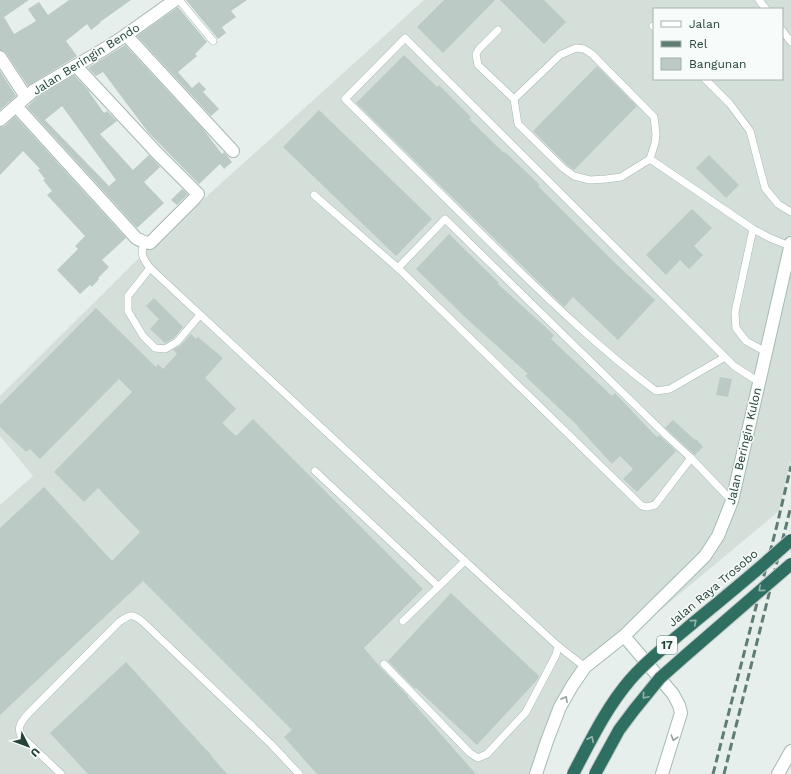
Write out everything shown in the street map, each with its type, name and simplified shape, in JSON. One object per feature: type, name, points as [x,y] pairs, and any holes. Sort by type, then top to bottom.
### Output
[{"type":"highway","name":"Jalan Raya Trosobo","points":[[573,774],[598,726],[615,699],[629,681],[643,666],[791,540]]},
{"type":"highway","name":"17","points":[[595,774],[619,730],[660,678],[791,564]]},
{"type":"street","name":"Jalan Beringin Bendo","points":[[0,120],[33,91],[126,35],[175,0]]},
{"type":"street","points":[[126,35],[233,151]]},
{"type":"street","points":[[0,57],[26,97]]},
{"type":"street","points":[[16,106],[136,238],[144,242],[150,242],[198,194],[157,153],[76,66]]},
{"type":"street","name":"Jalan Beringin Kulon","points":[[536,774],[560,707],[585,667],[624,636],[705,556],[718,536],[732,501],[791,245]]},
{"type":"street","points":[[624,636],[673,694],[679,704],[681,713],[662,774]]},
{"type":"street","points":[[778,774],[791,751]]},
{"type":"lane","points":[[179,0],[213,41]]},
{"type":"lane","points":[[759,0],[765,8]]},
{"type":"lane","points":[[498,30],[476,54],[478,64],[514,99],[518,124],[563,168],[574,176],[590,180],[606,179],[621,177],[650,159],[656,134],[654,118],[592,54],[584,49],[576,48],[560,55],[514,99]]},
{"type":"lane","points":[[783,31],[791,42]]},
{"type":"lane","points":[[725,357],[670,389],[656,391],[635,375],[558,309],[345,99],[405,38],[725,357],[734,366],[760,382]]},
{"type":"lane","points":[[706,80],[730,104],[750,131],[765,188],[778,204],[791,212]]},
{"type":"lane","points":[[650,159],[753,229],[770,238],[791,245]]},
{"type":"lane","points":[[314,195],[398,268],[642,506],[647,507],[655,505],[691,458]]},
{"type":"lane","points":[[398,268],[445,219],[666,436],[691,458],[732,501]]},
{"type":"lane","points":[[753,229],[735,312],[736,328],[746,341],[766,352]]},
{"type":"lane","points":[[144,242],[142,249],[143,259],[150,268],[465,561],[558,646],[585,667]]},
{"type":"lane","points":[[150,268],[128,296],[128,310],[143,336],[155,348],[166,349],[177,342],[200,315]]},
{"type":"lane","points":[[315,471],[438,586]]},
{"type":"lane","points":[[403,621],[465,561]]},
{"type":"lane","points":[[61,774],[21,736],[19,727],[26,716],[118,622],[132,615],[137,617],[149,628],[271,744],[300,774]]},
{"type":"lane","points":[[384,664],[470,752],[478,758],[487,754],[526,712],[556,655],[558,646]]},
{"type":"shaded area","points":[[424,0],[791,0],[791,460],[779,511],[652,617],[578,668],[536,774],[0,774],[0,505],[33,476],[0,436],[0,396],[143,254]]},
{"type":"building","points":[[0,0],[29,0],[4,17],[14,34],[36,21],[28,9],[39,2],[48,15],[69,0],[131,0],[91,30],[87,24],[66,41],[77,56],[28,86],[6,53],[0,50]]},
{"type":"building","points":[[186,0],[247,0],[231,11],[236,17],[222,27],[226,33],[218,39]]},
{"type":"building","points":[[444,0],[495,0],[443,53],[417,27]]},
{"type":"building","points":[[500,0],[544,0],[566,22],[544,44]]},
{"type":"building","points":[[178,7],[207,42],[195,54],[197,56],[178,72],[192,88],[199,82],[206,89],[203,92],[219,109],[211,116],[137,36]]},
{"type":"building","points":[[125,45],[203,129],[222,154],[224,152],[232,162],[224,169],[220,164],[199,184],[148,132],[103,72],[96,76],[88,68]]},
{"type":"building","points":[[404,55],[437,87],[439,85],[471,117],[469,119],[540,185],[538,186],[615,263],[655,300],[618,340],[573,297],[564,307],[356,103]]},
{"type":"building","points":[[597,66],[637,106],[574,170],[533,131]]},
{"type":"building","points":[[0,71],[16,96],[0,110]]},
{"type":"building","points":[[74,75],[90,92],[104,113],[107,111],[117,121],[100,134],[133,170],[149,155],[160,167],[144,182],[164,203],[137,228],[27,107],[37,97]],"holes":[[[62,106],[116,180],[109,186],[45,120]]]},
{"type":"building","points":[[319,110],[432,219],[396,256],[283,147]]},
{"type":"building","points":[[15,116],[126,238],[102,260],[109,267],[98,278],[99,279],[92,287],[90,285],[80,294],[57,270],[78,249],[75,246],[85,236],[47,195],[52,191],[43,180],[45,179],[38,170],[40,169],[23,151],[0,175],[0,127],[5,126]]},
{"type":"building","points":[[709,155],[739,185],[726,198],[696,168]]},
{"type":"building","points":[[182,189],[188,194],[177,205],[171,200]]},
{"type":"building","points":[[692,209],[712,228],[694,246],[703,255],[689,269],[680,260],[666,275],[646,255]]},
{"type":"building","points":[[449,234],[499,283],[498,284],[554,335],[551,339],[612,396],[615,393],[657,437],[659,435],[676,451],[637,492],[623,479],[633,469],[620,456],[612,464],[578,426],[525,376],[528,374],[466,318],[416,269]]},
{"type":"building","points":[[154,298],[183,327],[174,338],[165,343],[150,329],[159,319],[146,306]]},
{"type":"building","points":[[96,308],[156,367],[158,364],[163,369],[177,354],[173,350],[181,345],[191,334],[196,339],[198,337],[223,358],[205,378],[236,409],[222,423],[236,436],[253,419],[423,589],[364,648],[476,774],[317,774],[284,737],[292,730],[143,581],[0,715],[0,528],[44,487],[112,561],[140,532],[98,488],[84,502],[54,472],[132,392],[119,379],[40,459],[30,449],[26,452],[0,427],[0,405]]},
{"type":"building","points":[[720,377],[732,379],[728,397],[716,395]]},
{"type":"building","points":[[673,420],[695,440],[696,439],[703,447],[695,455],[665,428]]},
{"type":"building","points":[[451,593],[539,676],[477,745],[416,688],[415,689],[388,661]]},
{"type":"building","points":[[126,662],[227,774],[88,774],[50,733]]},
{"type":"railway","points":[[713,774],[791,466]]},
{"type":"railway","points":[[724,774],[791,506]]}]
